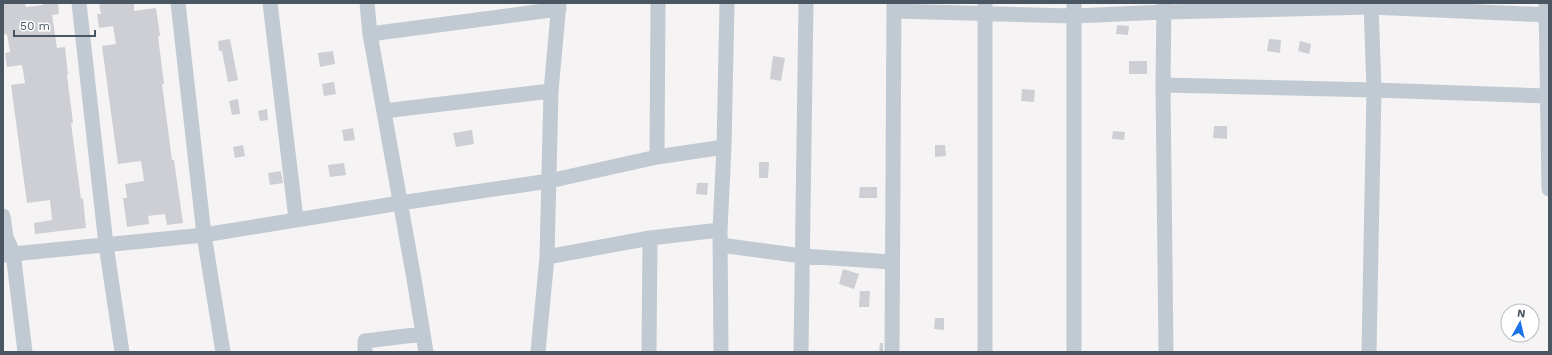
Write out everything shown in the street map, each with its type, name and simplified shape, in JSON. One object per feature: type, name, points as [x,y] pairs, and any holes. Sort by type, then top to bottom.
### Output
[{"type":"street","points":[[79,3],[106,245],[122,352]]},
{"type":"street","points":[[178,3],[204,235],[223,352]]},
{"type":"street","points":[[270,3],[296,219]]},
{"type":"street","points":[[367,3],[370,34],[426,352]]},
{"type":"street","points":[[656,157],[658,3]]},
{"type":"street","points":[[721,352],[720,238],[724,148],[727,3]]},
{"type":"street","points":[[801,352],[806,3]]},
{"type":"street","points":[[1369,352],[1374,90],[1371,5]]},
{"type":"street","points":[[892,352],[894,7],[1074,9],[1371,5],[1547,11],[1549,189]]},
{"type":"street","points":[[370,34],[559,6],[551,91],[547,257],[538,352]]},
{"type":"street","points":[[1164,7],[1162,85],[1166,352]]},
{"type":"street","points":[[985,8],[985,352]]},
{"type":"street","points":[[1074,9],[1074,352]]},
{"type":"street","points":[[1162,85],[1547,96]]},
{"type":"street","points":[[384,111],[551,91]]},
{"type":"street","points":[[8,254],[204,235],[296,219],[549,181],[656,157],[724,148]]},
{"type":"street","points":[[3,216],[25,352]]},
{"type":"street","points":[[547,257],[650,238],[720,238],[802,256],[892,262]]},
{"type":"street","points":[[649,352],[650,238]]},
{"type":"street","points":[[365,352],[365,341],[423,334]]},
{"type":"building","points":[[3,3],[25,3],[26,7],[43,5],[43,3],[58,3],[59,14],[52,15],[57,48],[65,47],[73,123],[71,123],[81,199],[83,198],[86,228],[35,234],[34,223],[52,220],[50,200],[27,203],[11,85],[25,83],[22,65],[7,67],[5,53],[10,52],[7,34],[3,35]]},
{"type":"building","points":[[99,3],[134,3],[134,11],[156,8],[164,84],[162,84],[172,160],[174,160],[183,223],[167,225],[165,214],[148,216],[149,224],[127,227],[123,198],[127,198],[125,184],[144,181],[141,161],[118,164],[102,46],[116,44],[113,26],[99,28],[97,14],[101,14]]},
{"type":"building","points":[[1117,25],[1129,26],[1128,35],[1116,34]]},
{"type":"building","points":[[230,39],[238,80],[228,82],[222,51],[219,51],[218,41]]},
{"type":"building","points":[[1269,39],[1281,40],[1280,53],[1267,51]]},
{"type":"building","points":[[1300,41],[1311,44],[1309,54],[1298,51]]},
{"type":"building","points":[[333,51],[335,64],[320,67],[318,53]]},
{"type":"building","points":[[773,56],[785,58],[781,81],[770,79]]},
{"type":"building","points":[[1129,61],[1147,61],[1147,74],[1129,74]]},
{"type":"building","points":[[334,82],[336,94],[324,96],[322,84]]},
{"type":"building","points":[[1022,89],[1035,90],[1034,102],[1021,101]]},
{"type":"building","points":[[238,99],[240,114],[232,115],[229,101]]},
{"type":"building","points":[[267,109],[268,120],[260,121],[258,111]]},
{"type":"building","points":[[1214,126],[1227,126],[1227,139],[1213,138]]},
{"type":"building","points":[[353,128],[355,140],[344,141],[342,130]]},
{"type":"building","points":[[472,130],[474,144],[456,147],[453,133]]},
{"type":"building","points":[[1113,131],[1125,132],[1124,140],[1112,139]]},
{"type":"building","points":[[243,145],[245,156],[235,158],[233,147]]},
{"type":"building","points":[[935,145],[945,145],[946,156],[935,157]]},
{"type":"building","points":[[759,162],[769,162],[768,178],[759,178]]},
{"type":"building","points":[[344,163],[346,175],[330,177],[328,165]]},
{"type":"building","points":[[281,171],[283,183],[270,185],[268,173]]},
{"type":"building","points":[[697,183],[708,183],[707,195],[696,194]]},
{"type":"building","points":[[860,187],[877,187],[877,198],[859,198]]},
{"type":"building","points":[[843,269],[859,274],[854,289],[839,284]]},
{"type":"building","points":[[860,291],[870,291],[869,307],[859,307]]},
{"type":"building","points":[[935,318],[944,318],[944,330],[934,329]]},
{"type":"building","points":[[880,343],[883,343],[883,352],[879,352]]}]
